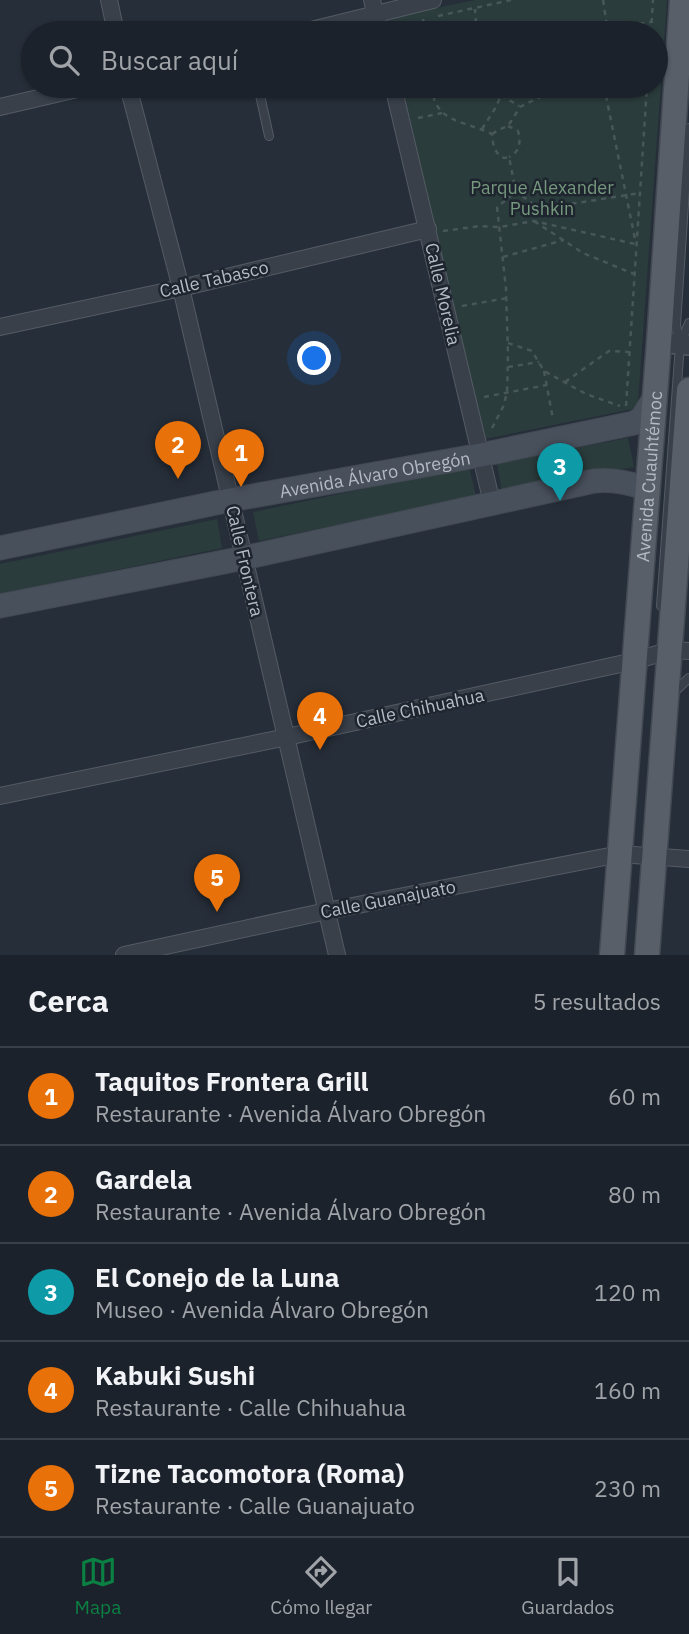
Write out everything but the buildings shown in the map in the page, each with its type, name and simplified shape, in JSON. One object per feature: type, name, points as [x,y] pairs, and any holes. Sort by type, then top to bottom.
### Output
[{"type":"main road","name":"Avenida Cuauhtémoc","points":[[612,955],[641,855],[667,699],[648,489],[655,397],[676,344],[682,0]]},
{"type":"main road","name":"Avenida Cuauhtémoc","points":[[647,955],[641,855],[689,390]]},
{"type":"main road","name":"Avenida Álvaro Obregón","points":[[0,548],[485,445],[635,423],[642,418],[655,397]]},
{"type":"main road","points":[[0,606],[244,558],[594,481],[608,479],[629,482],[648,489]]},
{"type":"street","points":[[109,0],[113,21]]},
{"type":"street","points":[[333,21],[373,7],[434,8]]},
{"type":"street","points":[[0,107],[39,98]]},
{"type":"street","name":"Calle Frontera","points":[[131,98],[181,288],[337,955]]},
{"type":"street","name":"Calle Morelia","points":[[396,98],[435,230],[485,445],[492,503]]},
{"type":"street","name":"Calle Tabasco","points":[[0,327],[435,230]]},
{"type":"street","name":"Calle Chihuahua","points":[[0,796],[287,737],[661,654]]},
{"type":"street","name":"Calle Guanajuato","points":[[124,955],[200,947],[327,911],[641,855],[689,859]]},
{"type":"lane","points":[[261,98],[269,136]]},
{"type":"lane","points":[[660,614],[689,128]]},
{"type":"lane","points":[[676,344],[689,323]]},
{"type":"lane","points":[[667,699],[689,678]]},
{"type":"path","points":[[434,8],[474,8],[511,0]]},
{"type":"path","points":[[603,0],[606,21]]},
{"type":"path","points":[[651,21],[653,0]]},
{"type":"path","points":[[474,8],[476,21]]},
{"type":"path","points":[[433,98],[442,113],[492,135]]},
{"type":"path","points":[[482,129],[500,98]]},
{"type":"path","points":[[504,98],[520,107]]},
{"type":"path","points":[[492,135],[508,126],[520,107],[538,98]]},
{"type":"path","points":[[606,98],[636,244]]},
{"type":"path","points":[[626,408],[646,98]]},
{"type":"path","points":[[417,118],[442,113]]},
{"type":"path","points":[[492,135],[496,151],[504,158],[514,155],[520,145],[518,131],[508,126]]},
{"type":"path","points":[[509,157],[516,192],[531,202],[534,221],[583,253],[635,274]]},
{"type":"path","points":[[496,419],[507,393],[508,367],[507,298],[498,207],[516,192]]},
{"type":"path","points":[[532,209],[640,193]]},
{"type":"path","points":[[435,230],[500,227],[534,221],[636,244]]},
{"type":"path","points":[[503,257],[564,240]]},
{"type":"path","points":[[460,307],[507,298]]},
{"type":"path","points":[[508,343],[532,351],[539,362],[544,371],[554,422]]},
{"type":"path","points":[[565,382],[609,351],[630,352]]},
{"type":"path","points":[[508,367],[539,362]]},
{"type":"path","points":[[544,371],[586,394],[626,408]]},
{"type":"path","points":[[480,398],[547,385]]},
{"type":"path","points":[[614,410],[626,408]]},
{"type":"path","points":[[485,445],[486,423]]},
{"type":"green space","name":"Parque Alexander Pushkin","points":[[475,0],[667,0],[665,21],[387,21],[386,18]]},
{"type":"green space","name":"Parque Alexander Pushkin","points":[[405,98],[660,98],[638,402],[633,409],[485,439]]},
{"type":"green space","points":[[628,438],[634,467],[502,492],[497,463]]},
{"type":"green space","points":[[469,467],[476,496],[259,541],[253,512]]},
{"type":"green space","points":[[217,519],[222,548],[0,594],[0,564]]},
{"type":"place","name":"Gardela","points":[[178,479]]},
{"type":"place","name":"Taquitos Frontera Grill","points":[[241,487]]},
{"type":"place","name":"El Conejo de la Luna","points":[[560,501]]},
{"type":"place","name":"Kabuki Sushi","points":[[320,750]]},
{"type":"place","name":"Tizne Tacomotora (Roma)","points":[[217,912]]}]
